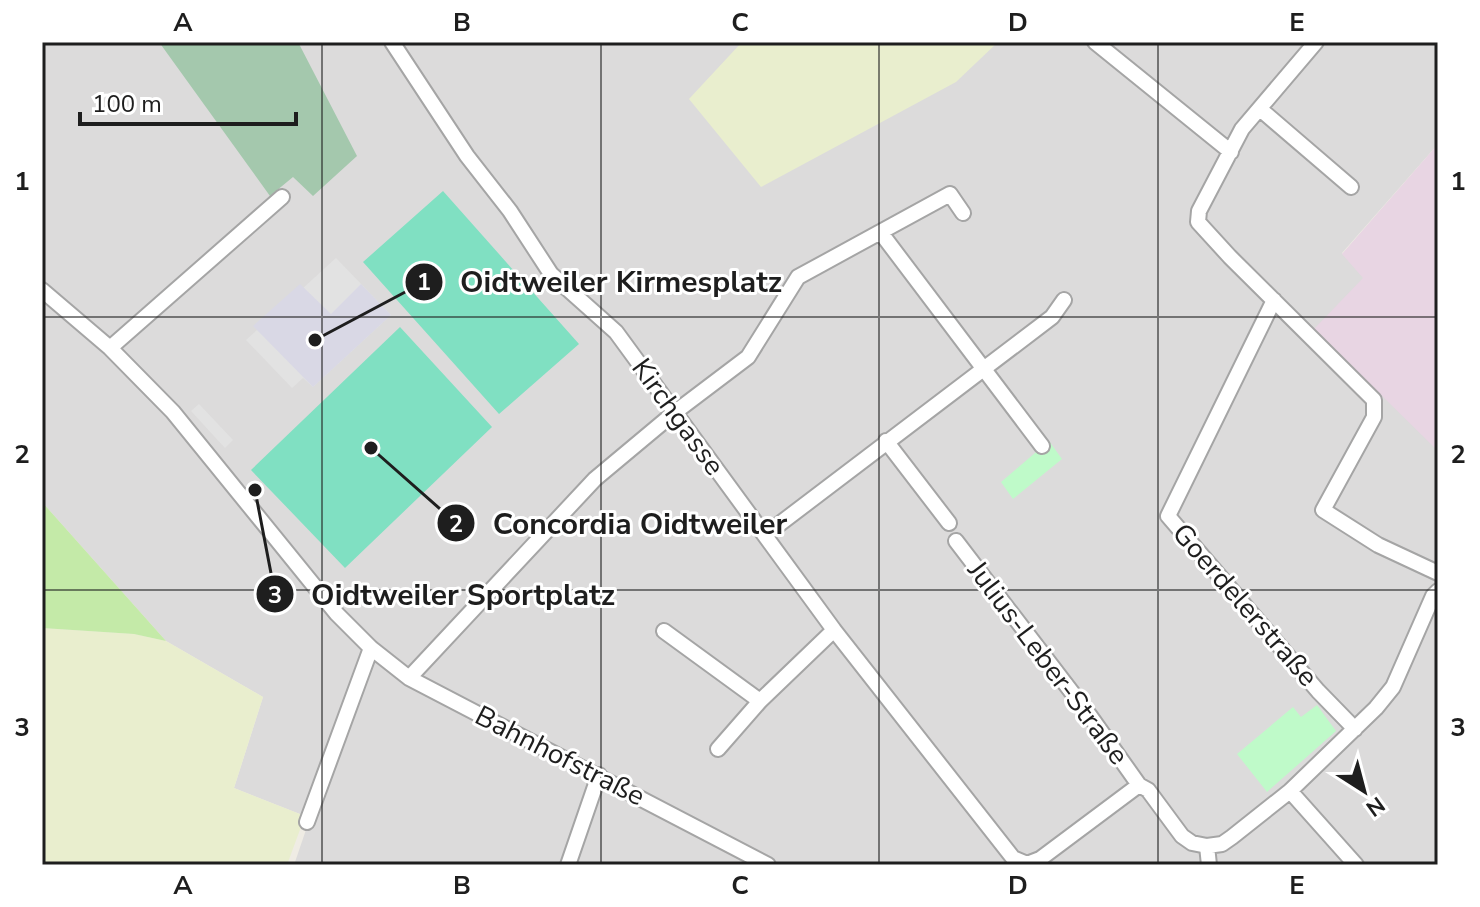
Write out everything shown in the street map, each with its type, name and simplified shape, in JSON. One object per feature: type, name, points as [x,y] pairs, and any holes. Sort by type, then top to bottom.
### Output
[{"type":"street","name":"Kirchgasse","points":[[392,42],[467,156],[510,211],[551,274],[616,332],[834,630],[1013,858],[1027,864]]},
{"type":"street","points":[[1095,42],[1231,152]]},
{"type":"street","points":[[1316,42],[1242,129],[1199,211],[1198,222],[1374,400],[1374,417],[1323,510],[1378,545],[1438,573]]},
{"type":"street","points":[[1260,109],[1351,187]]},
{"type":"street","points":[[409,678],[595,479],[748,357],[798,277],[950,194],[963,213]]},
{"type":"street","points":[[110,348],[282,197]]},
{"type":"street","points":[[881,233],[1042,446]]},
{"type":"street","name":"Bahnhofstraße","points":[[42,290],[110,348],[173,412],[337,614],[371,648],[409,678],[599,775],[758,863]]},
{"type":"street","points":[[765,535],[1052,317],[1064,300]]},
{"type":"street","name":"Goerdelerstraße","points":[[1274,300],[1168,516],[1318,691],[1355,729]]},
{"type":"street","points":[[886,441],[949,523]]},
{"type":"street","name":"Julius-Leber-Straße","points":[[956,541],[1139,785],[1148,790],[1182,836],[1192,843],[1207,846]]},
{"type":"street","points":[[1209,865],[1207,846],[1222,844],[1290,791],[1355,729],[1393,687],[1433,596],[1438,591]]},
{"type":"street","points":[[718,749],[760,701],[834,630]]},
{"type":"street","points":[[664,631],[760,701]]},
{"type":"street","points":[[307,822],[371,648]]},
{"type":"street","points":[[568,865],[599,775]]},
{"type":"street","points":[[1027,864],[1040,859],[1139,785]]},
{"type":"street","points":[[1290,791],[1356,865]]},
{"type":"shaded area","points":[[42,42],[1438,42],[1438,144],[1342,253],[1363,277],[1438,450],[1438,865],[294,865],[310,818],[234,788],[263,697],[166,641],[42,502]]},
{"type":"shaded area","points":[[1438,144],[1438,451],[1314,329],[1363,278],[1342,254]]},
{"type":"shaded area","points":[[336,258],[391,315],[313,387],[303,378],[292,388],[246,340]]},
{"type":"shaded area","points":[[300,284],[331,314],[361,284],[391,315],[313,387],[253,326]]},
{"type":"shaded area","points":[[199,404],[233,440],[225,448],[191,411]]},
{"type":"green space","points":[[159,42],[298,42],[357,156],[313,196],[293,177],[270,196]]},
{"type":"green space","points":[[742,42],[998,42],[956,82],[761,187],[689,99]]},
{"type":"green space","points":[[443,191],[579,344],[499,414],[363,262]]},
{"type":"green space","points":[[400,327],[492,427],[345,568],[251,470]]},
{"type":"green space","points":[[1049,441],[1062,459],[1013,499],[1001,482]]},
{"type":"green space","points":[[42,502],[166,641],[134,634],[42,628]]},
{"type":"green space","points":[[42,628],[134,634],[166,641],[263,697],[234,788],[305,816],[287,865],[42,865]]},
{"type":"green space","points":[[1317,705],[1336,731],[1267,792],[1237,754],[1293,707],[1301,717]]},
{"type":"place","name":"Oidtweiler Kirmesplatz","points":[[315,340]]},
{"type":"place","name":"Concordia Oidtweiler","points":[[371,448]]},
{"type":"place","name":"Oidtweiler Sportplatz","points":[[255,490]]}]
